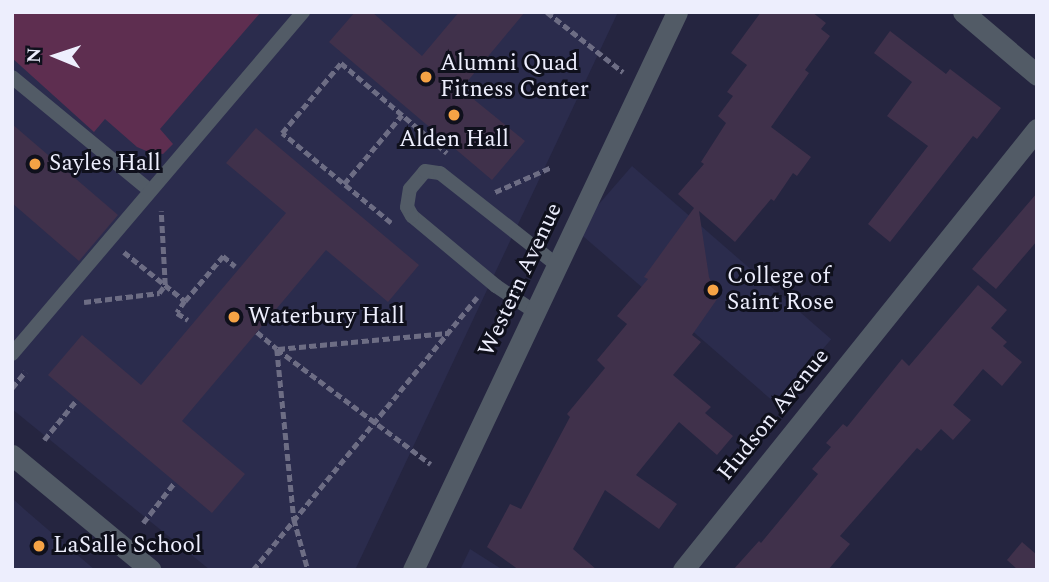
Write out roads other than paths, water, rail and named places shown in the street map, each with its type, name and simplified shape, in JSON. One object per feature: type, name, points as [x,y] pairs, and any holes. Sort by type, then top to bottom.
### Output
[{"type":"street","name":"Western Avenue","points":[[413,570],[677,12]]},
{"type":"street","points":[[963,12],[1037,75]]},
{"type":"street","name":"Hudson Avenue","points":[[683,570],[1037,129]]},
{"type":"street","points":[[12,455],[151,570]]},
{"type":"lane","points":[[12,354],[303,12]]},
{"type":"lane","points":[[12,77],[149,190]]},
{"type":"lane","points":[[535,312],[496,286],[412,216],[407,207],[410,189],[425,171],[440,173],[557,265]]},
{"type":"place","name":"Alumni Quad Fitness Center","points":[[426,77]]},
{"type":"place","name":"Alden Hall","points":[[454,115]]},
{"type":"place","name":"Sayles Hall","points":[[35,164]]},
{"type":"place","name":"College of Saint Rose","points":[[713,290]]},
{"type":"place","name":"Waterbury Hall","points":[[234,317]]},
{"type":"place","name":"LaSalle School","points":[[39,546]]}]
